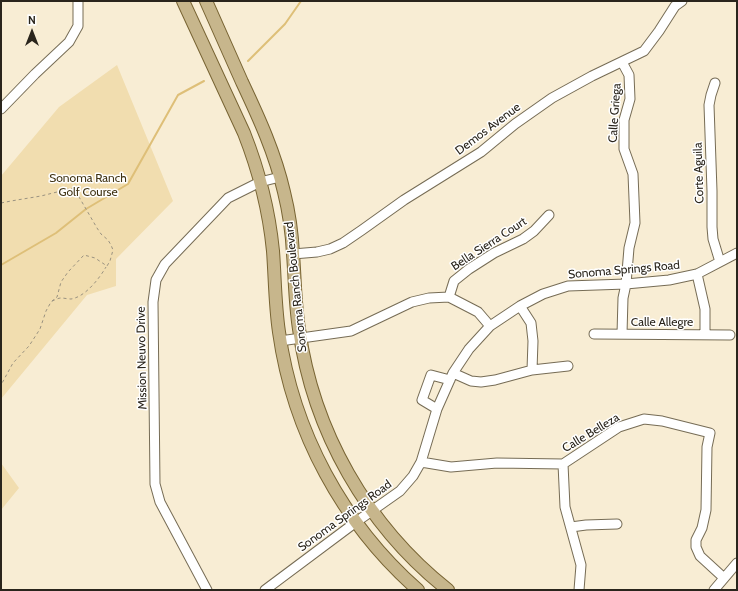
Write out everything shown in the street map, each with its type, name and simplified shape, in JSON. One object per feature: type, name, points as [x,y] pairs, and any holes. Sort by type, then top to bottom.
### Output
[{"type":"main road","name":"Sonoma Ranch Boulevard","points":[[183,1],[244,134],[260,182],[271,233],[276,309],[280,341],[291,390],[307,436],[331,484],[356,522],[400,574],[418,590]]},
{"type":"main road","name":"Sonoma Ranch Boulevard","points":[[206,1],[262,125],[271,147],[280,177],[289,216],[300,338],[310,384],[324,425],[342,463],[372,511],[407,553],[448,590]]},
{"type":"street","points":[[1,109],[69,42],[78,26],[78,1]]},
{"type":"street","name":"Demos Avenue","points":[[293,254],[317,252],[343,243],[404,200],[481,152],[515,124],[552,98],[592,76],[644,51],[676,6],[682,1]]},
{"type":"street","name":"Calle Griega","points":[[622,62],[629,75],[630,99],[624,120],[624,149],[633,174],[635,222],[629,248],[626,284],[623,298],[622,334]]},
{"type":"street","name":"Corte Aguila","points":[[715,83],[709,106],[712,227],[713,239],[720,262]]},
{"type":"street","name":"Mission Neuvo Drive","points":[[206,590],[160,502],[155,484],[153,302],[156,280],[165,264],[228,198],[260,182],[280,177]]},
{"type":"street","name":"Bella Sierra Court","points":[[449,297],[454,281],[469,269],[494,253],[523,239],[534,231],[549,215]]},
{"type":"street","name":"Sonoma Springs Road","points":[[265,590],[400,491],[413,476],[420,462],[437,409],[452,377],[469,348],[490,326],[520,306],[543,294],[568,286],[626,284],[669,280],[697,274],[737,254]]},
{"type":"street","points":[[697,274],[705,309],[705,334]]},
{"type":"street","points":[[280,341],[351,331],[412,302],[429,298],[449,297],[478,312],[490,326]]},
{"type":"street","points":[[520,306],[531,323],[533,341],[532,370]]},
{"type":"street","name":"Calle Allegre","points":[[594,334],[730,334]]},
{"type":"street","points":[[437,409],[422,400],[431,375],[452,377],[471,382],[481,382],[495,380],[532,370],[568,366]]},
{"type":"street","name":"Calle Belleza","points":[[420,462],[451,467],[497,463],[563,464],[619,427],[644,419],[662,421],[710,433],[707,447],[706,510],[696,540],[696,547],[700,556],[724,578]]},
{"type":"street","points":[[563,464],[565,507],[581,565],[579,590]]},
{"type":"street","points":[[571,527],[617,524]]},
{"type":"street","points":[[714,590],[737,564]]},
{"type":"path","points":[[1,203],[70,188],[74,189],[97,228],[111,245],[113,250],[110,261],[100,278],[91,287],[78,297],[70,299],[61,298],[51,302]]},
{"type":"path","points":[[1,385],[14,363],[29,346],[40,329],[46,311],[51,302],[57,297],[61,282],[68,272],[84,256],[95,258],[107,266]]},
{"type":"green space","name":"Sonoma Ranch Golf Course","points":[[117,65],[173,201],[116,259],[116,286],[87,295],[1,399],[1,176],[59,107]]},
{"type":"green space","points":[[1,463],[19,488],[1,510]]},
{"type":"waterway","points":[[248,61],[285,24],[301,1]]},
{"type":"waterway","points":[[1,265],[56,233],[86,209],[128,184],[178,95],[204,81]]}]
